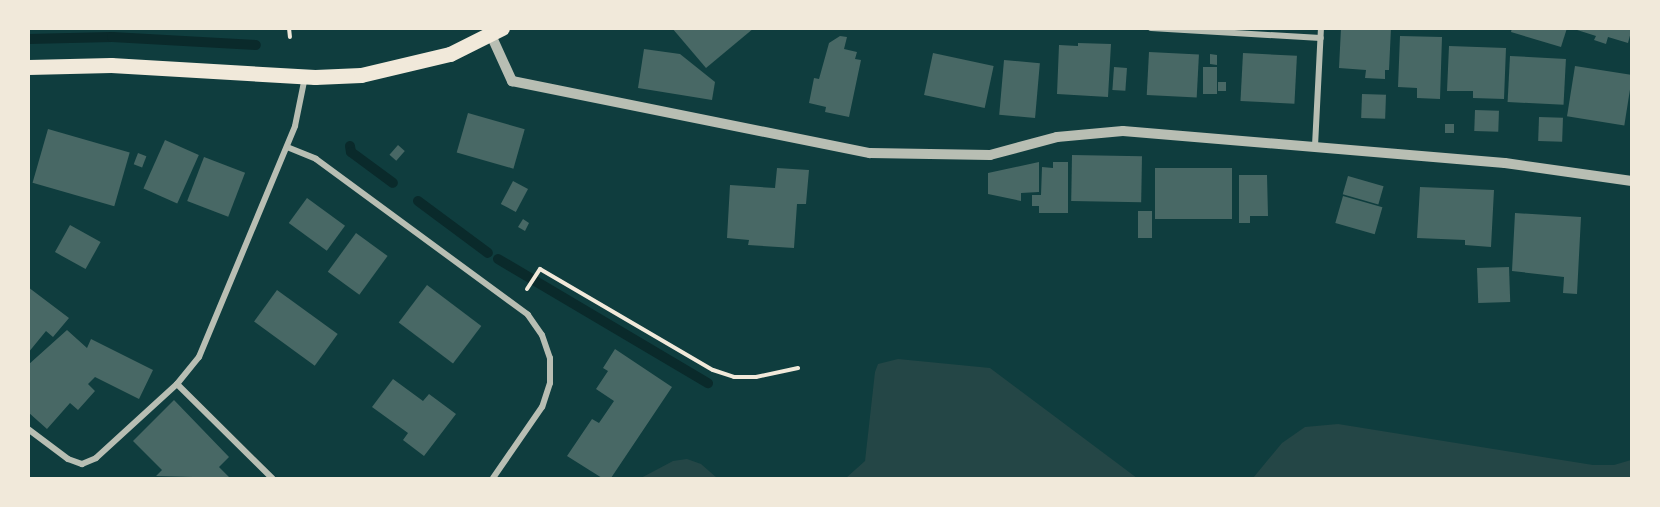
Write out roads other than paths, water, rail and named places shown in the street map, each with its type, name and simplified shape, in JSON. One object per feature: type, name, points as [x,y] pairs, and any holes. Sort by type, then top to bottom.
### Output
[{"type":"main road","points":[[28,67],[111,65],[305,76],[361,75],[406,67],[497,32]]},
{"type":"street","points":[[1151,28],[1321,38]]},
{"type":"street","points":[[1315,147],[1321,28]]},
{"type":"street","points":[[497,32],[512,81],[870,153],[990,154],[1057,137],[1124,131],[1547,168],[1632,182]]},
{"type":"street","points":[[28,429],[68,459],[82,464],[96,458],[177,384],[199,357],[215,324],[295,126],[305,76]]},
{"type":"street","points":[[287,147],[316,159],[528,315],[542,335],[550,358],[550,383],[542,407],[493,478]]},
{"type":"street","points":[[177,384],[272,478]]},
{"type":"waterway","points":[[28,39],[112,37],[256,45]]},
{"type":"waterway","points":[[350,146],[351,152],[393,183]]},
{"type":"waterway","points":[[418,201],[488,253]]},
{"type":"waterway","points":[[498,259],[708,383]]}]
